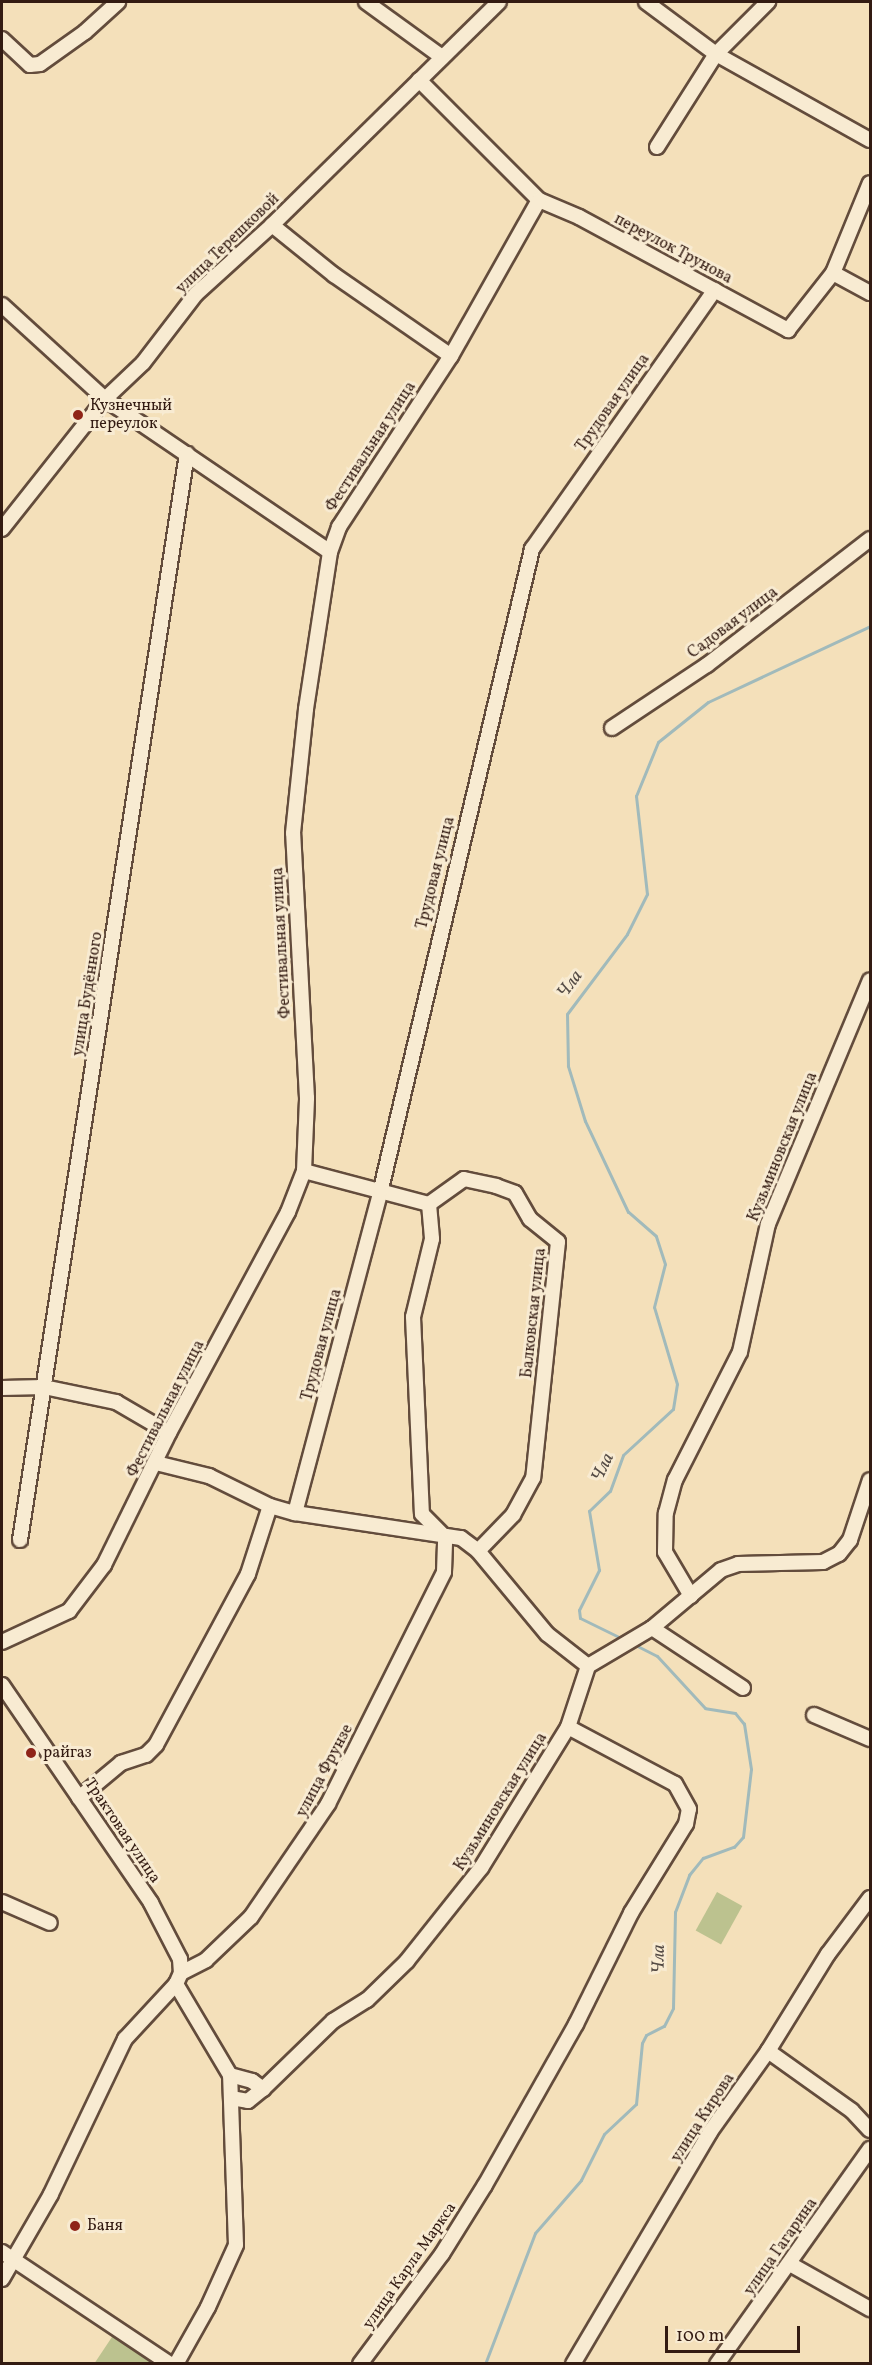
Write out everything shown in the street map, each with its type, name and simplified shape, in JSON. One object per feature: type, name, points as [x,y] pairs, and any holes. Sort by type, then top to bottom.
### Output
[{"type":"street","points":[[2,39],[30,65],[40,64],[85,32],[118,2]]},
{"type":"street","points":[[366,2],[442,57]]},
{"type":"street","name":"улица Терешковой","points":[[2,529],[105,399],[142,363],[196,294],[272,225],[499,2]]},
{"type":"street","points":[[646,2],[716,54],[870,140]]},
{"type":"street","points":[[657,147],[716,54],[768,2]]},
{"type":"street","name":"переулок Трунова","points":[[419,80],[540,200],[579,217],[788,330],[833,273],[870,183]]},
{"type":"street","name":"Фестивальная улица","points":[[2,1642],[69,1611],[104,1565],[169,1433],[288,1212],[303,1172],[307,1098],[293,833],[306,709],[330,552],[339,527],[380,459],[451,356],[540,200]]},
{"type":"street","points":[[272,225],[334,275],[451,356]]},
{"type":"street","points":[[833,273],[870,293]]},
{"type":"street","name":"Трудовая улица","points":[[294,1513],[381,1189],[532,549],[715,290]]},
{"type":"street","points":[[2,305],[105,399],[330,552]]},
{"type":"street","name":"улица Будённого","points":[[20,1539],[188,454]]},
{"type":"street","name":"Садовая улица","points":[[612,728],[707,665],[870,539]]},
{"type":"street","name":"Кузьминовская улица","points":[[691,1596],[665,1552],[666,1513],[675,1480],[740,1352],[768,1224],[870,980]]},
{"type":"street","points":[[303,1172],[381,1189],[429,1204],[432,1239],[413,1317],[417,1439],[422,1514],[445,1536]]},
{"type":"street","name":"Балковская улица","points":[[429,1204],[464,1179],[496,1186],[515,1193],[530,1219],[558,1242],[533,1478],[513,1515],[478,1551]]},
{"type":"street","points":[[2,1388],[44,1387],[116,1402],[169,1433]]},
{"type":"street","points":[[156,1463],[209,1476],[270,1506],[294,1513],[402,1526],[461,1538],[478,1551],[547,1634],[588,1666],[652,1628],[721,1570],[738,1564],[823,1562],[839,1554],[850,1540],[870,1480]]},
{"type":"street","points":[[79,1798],[121,1763],[146,1755],[156,1745],[248,1574],[270,1506]]},
{"type":"street","name":"улица Фрунзе","points":[[2,2279],[51,2194],[125,2039],[178,1979],[206,1960],[251,1917],[328,1804],[444,1572],[445,1536]]},
{"type":"street","points":[[652,1628],[743,1688]]},
{"type":"street","name":"Кузьминовская улица","points":[[263,2089],[333,2021],[367,2000],[407,1961],[481,1868],[568,1727],[588,1666]]},
{"type":"street","name":"Трактовая улица","points":[[2,1685],[151,1903],[180,1959],[178,1979]]},
{"type":"street","points":[[814,1715],[870,1739]]},
{"type":"street","name":"улица Карла Маркса","points":[[360,2364],[442,2254],[485,2185],[576,2024],[631,1913],[687,1824],[689,1809],[675,1784],[568,1727]]},
{"type":"street","name":"улица Кирова","points":[[573,2364],[710,2132],[768,2051],[828,1954],[870,1898]]},
{"type":"street","points":[[2,1902],[50,1923]]},
{"type":"street","points":[[176,2364],[208,2307],[236,2245],[230,2075],[178,1979]]},
{"type":"street","points":[[768,2051],[852,2111],[870,2130]]},
{"type":"street","points":[[230,2075],[252,2081],[263,2089],[248,2101],[231,2098]]},
{"type":"street","name":"улица Гагарина","points":[[717,2364],[870,2149]]},
{"type":"street","points":[[2,2252],[170,2364]]},
{"type":"street","points":[[790,2264],[870,2309]]},
{"type":"green space","points":[[717,1892],[742,1906],[721,1945],[696,1930]]},
{"type":"green space","points":[[114,2334],[145,2355],[157,2363],[94,2364]]},
{"type":"waterway","name":"Чла","points":[[625,1640],[580,1618],[579,1610],[599,1570],[589,1511],[610,1491],[623,1455],[673,1409],[677,1384],[654,1307],[665,1264],[656,1236],[628,1212],[585,1121],[568,1066],[567,1014],[627,934],[647,894],[636,796],[658,742],[708,702],[870,626]]},
{"type":"waterway","name":"Чла","points":[[485,2364],[535,2233],[581,2180],[604,2134],[636,2104],[642,2043],[646,2035],[664,2026],[673,2008],[675,1912],[689,1875],[703,1858],[734,1847],[743,1837],[751,1769],[744,1724],[735,1713],[705,1708],[657,1656],[633,1644]]},
{"type":"place","name":"Кузнечный переулок","points":[[78,415]]},
{"type":"place","name":"райгаз","points":[[31,1753]]},
{"type":"place","name":"Баня","points":[[75,2226]]}]
